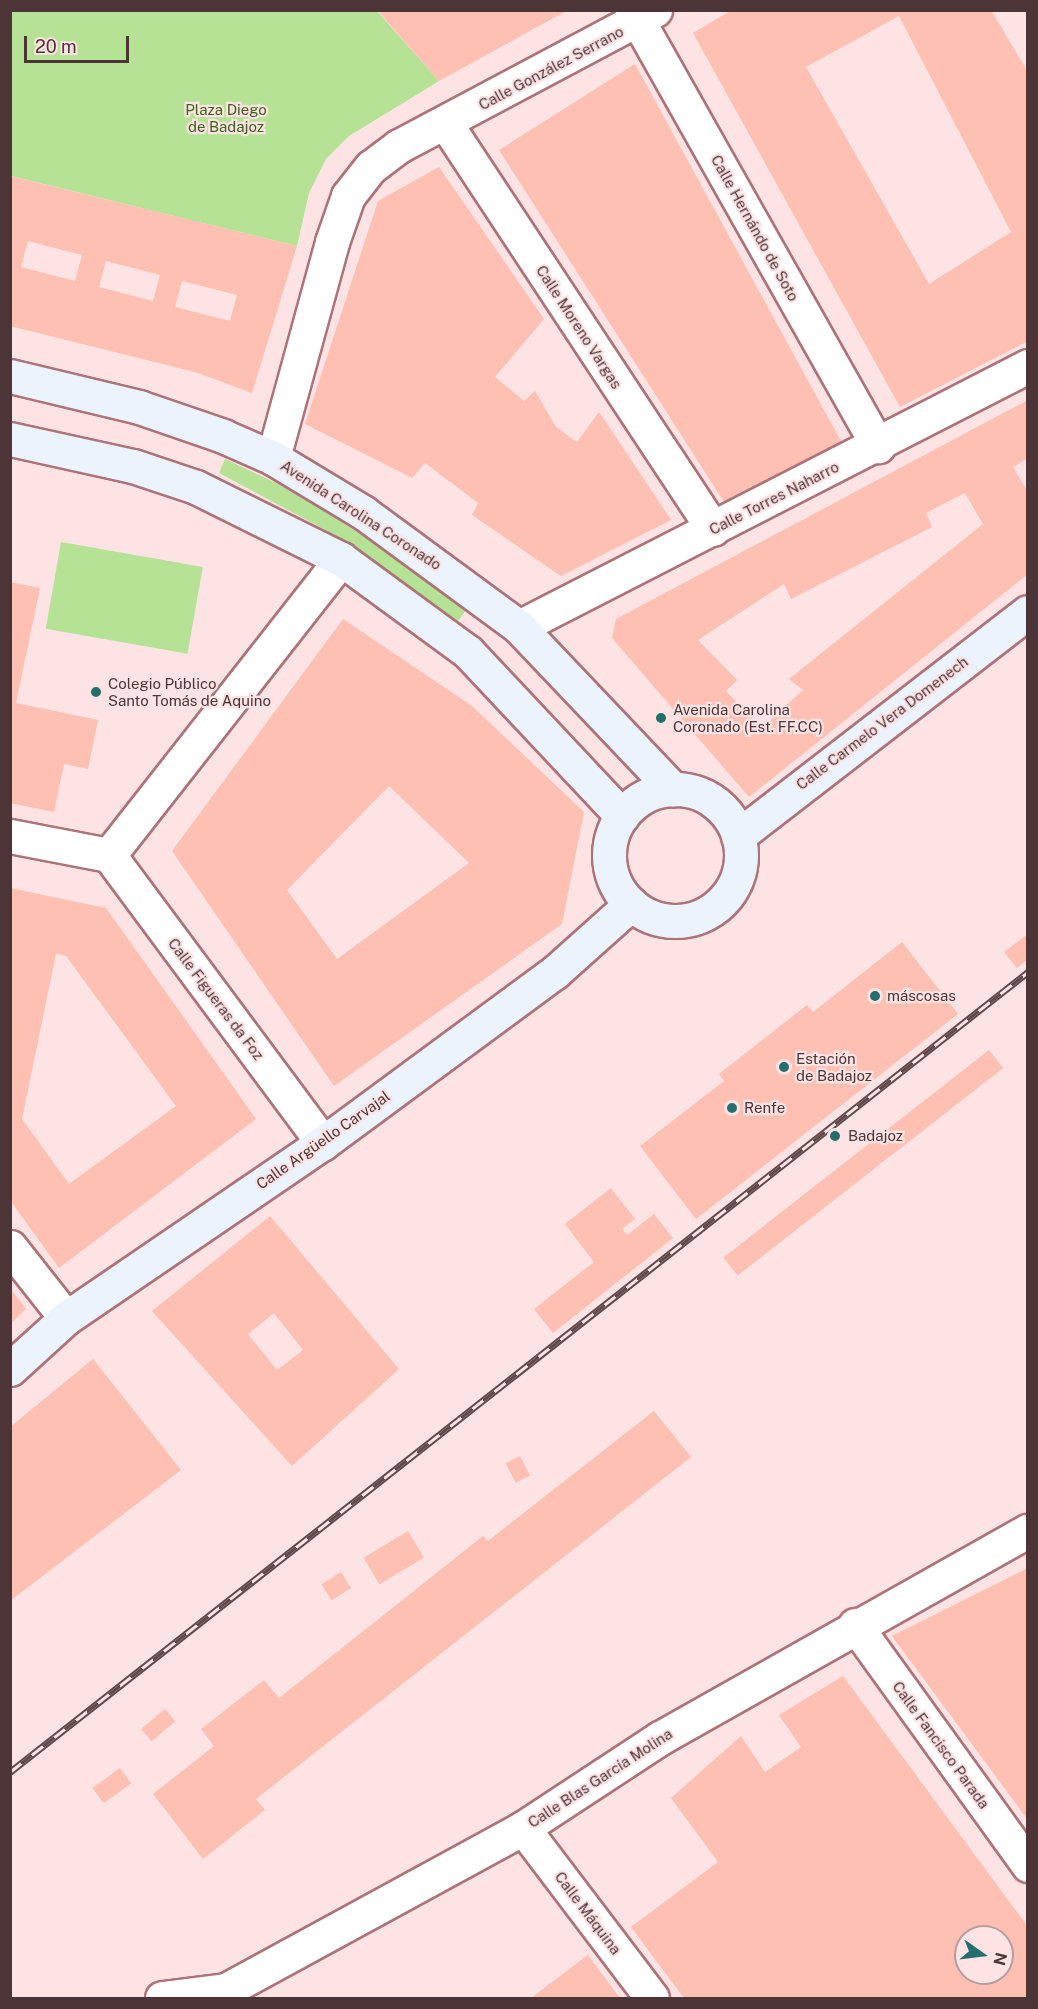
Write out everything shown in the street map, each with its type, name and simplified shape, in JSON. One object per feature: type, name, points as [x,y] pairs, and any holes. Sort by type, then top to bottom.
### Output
[{"type":"main road","name":"Avenida Carolina Coronado","points":[[10,376],[139,407],[273,458],[425,553],[519,627],[673,789]]},
{"type":"main road","points":[[10,439],[133,466],[196,487],[341,559],[468,652],[622,816]]},
{"type":"main road","name":"Calle Carmelo Vera Domenech","points":[[738,836],[1028,612]]},
{"type":"main road","points":[[673,789],[714,801],[738,836],[736,878],[710,911],[669,921],[631,904],[611,871],[613,832],[622,816],[636,801],[673,789]]},
{"type":"main road","name":"Calle Argüello Carvajal","points":[[10,1368],[66,1318],[323,1143],[555,972],[631,904]]},
{"type":"street","name":"Calle González Serrano","points":[[446,124],[641,14]]},
{"type":"street","name":"Calle Hernándo de Soto","points":[[641,14],[878,446]]},
{"type":"street","points":[[273,458],[348,196],[371,167],[446,124]]},
{"type":"street","name":"Calle Moreno Vargas","points":[[446,124],[713,529]]},
{"type":"street","name":"Calle Torres Naharro","points":[[519,627],[878,446],[1028,366]]},
{"type":"street","points":[[10,836],[109,855],[341,559]]},
{"type":"street","name":"Calle Figueras da Foz","points":[[109,855],[323,1143]]},
{"type":"street","points":[[10,1247],[66,1318]]},
{"type":"street","name":"Calle Blas García Molina","points":[[162,1998],[229,1994],[523,1827],[660,1738],[855,1625],[1028,1531]]},
{"type":"street","name":"Calle Fancisco Parada","points":[[855,1625],[1028,1865]]},
{"type":"street","name":"Calle Máquina","points":[[523,1827],[652,1998]]},
{"type":"green space","name":"Plaza Diego de Badajoz","points":[[11,11],[377,11],[439,81],[349,136],[326,159],[309,193],[297,246],[11,176]]},
{"type":"green space","points":[[225,459],[289,489],[406,563],[466,610],[458,621],[350,543],[219,473]]},
{"type":"green space","points":[[61,542],[203,567],[188,654],[46,629]]},
{"type":"building","points":[[377,10],[568,10],[439,81]]},
{"type":"building","points":[[732,10],[991,10],[1028,72],[1028,341],[900,407],[693,33]],"holes":[[[899,16],[1011,232],[929,284],[806,67]]]},
{"type":"building","points":[[635,64],[842,443],[726,505],[499,150]]},
{"type":"building","points":[[439,167],[544,319],[495,377],[524,401],[535,391],[556,427],[577,442],[599,412],[671,520],[561,576],[472,515],[478,503],[425,463],[412,478],[305,424],[378,201]]},
{"type":"building","points":[[10,176],[297,246],[252,393],[195,372],[10,326]],"holes":[[[28,241],[82,255],[75,281],[21,267]],[[106,261],[160,275],[153,301],[99,287]],[[182,281],[237,295],[230,321],[175,307]]]},
{"type":"building","points":[[1028,400],[1028,458],[1013,467],[1028,492],[1028,574],[749,797],[612,638],[616,619]],"holes":[[[965,493],[983,524],[789,679],[803,690],[762,728],[726,691],[737,680],[698,640],[784,584],[791,599],[932,527],[926,513]]]},
{"type":"building","points":[[10,582],[40,588],[16,703],[98,720],[88,769],[64,764],[54,812],[10,803]]},
{"type":"building","points":[[343,619],[472,706],[584,812],[562,924],[334,1086],[172,851]],"holes":[[[389,786],[469,863],[337,959],[287,890]]]},
{"type":"building","points":[[10,888],[106,908],[256,1119],[59,1268],[10,1200]],"holes":[[[56,954],[66,956],[176,1106],[69,1184],[22,1119]]]},
{"type":"building","points":[[1028,934],[1028,959],[1017,968],[1004,952]]},
{"type":"building","name":"Estación de Badajoz","points":[[902,942],[958,1014],[696,1219],[640,1146],[724,1081],[719,1074],[807,1005],[813,1012]]},
{"type":"building","points":[[989,1050],[1003,1068],[738,1276],[723,1257]]},
{"type":"building","points":[[611,1188],[635,1219],[622,1229],[627,1235],[654,1214],[673,1238],[553,1333],[534,1309],[594,1262],[565,1224]]},
{"type":"building","points":[[270,1216],[399,1369],[292,1466],[152,1311]],"holes":[[[274,1313],[303,1350],[277,1370],[248,1334]]]},
{"type":"building","points":[[10,1288],[26,1309],[10,1324]]},
{"type":"building","points":[[93,1359],[181,1470],[10,1601],[10,1427]]},
{"type":"building","points":[[654,1411],[691,1457],[256,1799],[265,1810],[203,1859],[153,1794],[214,1746],[201,1729],[264,1680],[279,1698],[483,1536],[488,1541]]},
{"type":"building","points":[[520,1456],[530,1476],[516,1483],[506,1463]]},
{"type":"building","points":[[408,1531],[424,1558],[379,1584],[363,1558]]},
{"type":"building","points":[[1028,1568],[1028,1820],[892,1636]]},
{"type":"building","points":[[341,1572],[351,1588],[332,1600],[321,1584]]},
{"type":"building","points":[[843,1676],[1028,1927],[1028,1998],[684,1998],[631,1927],[718,1862],[671,1798],[741,1736],[765,1772],[801,1747],[779,1715]]},
{"type":"building","points":[[165,1709],[175,1721],[152,1741],[141,1729]]},
{"type":"building","points":[[120,1768],[131,1783],[104,1803],[92,1788]]},
{"type":"building","points":[[588,1955],[620,1998],[531,1998]]},
{"type":"railway","points":[[10,1772],[1028,972]]},
{"type":"place","name":"Colegio Público Santo Tomás de Aquino","points":[[96,692]]},
{"type":"place","name":"Avenida Carolina Coronado (Est. FF.CC)","points":[[661,718]]},
{"type":"place","name":"máscosas","points":[[875,996]]},
{"type":"place","name":"Estación de Badajoz","points":[[784,1067]]},
{"type":"place","name":"Renfe","points":[[732,1108]]},
{"type":"place","name":"Badajoz","points":[[835,1136]]}]
